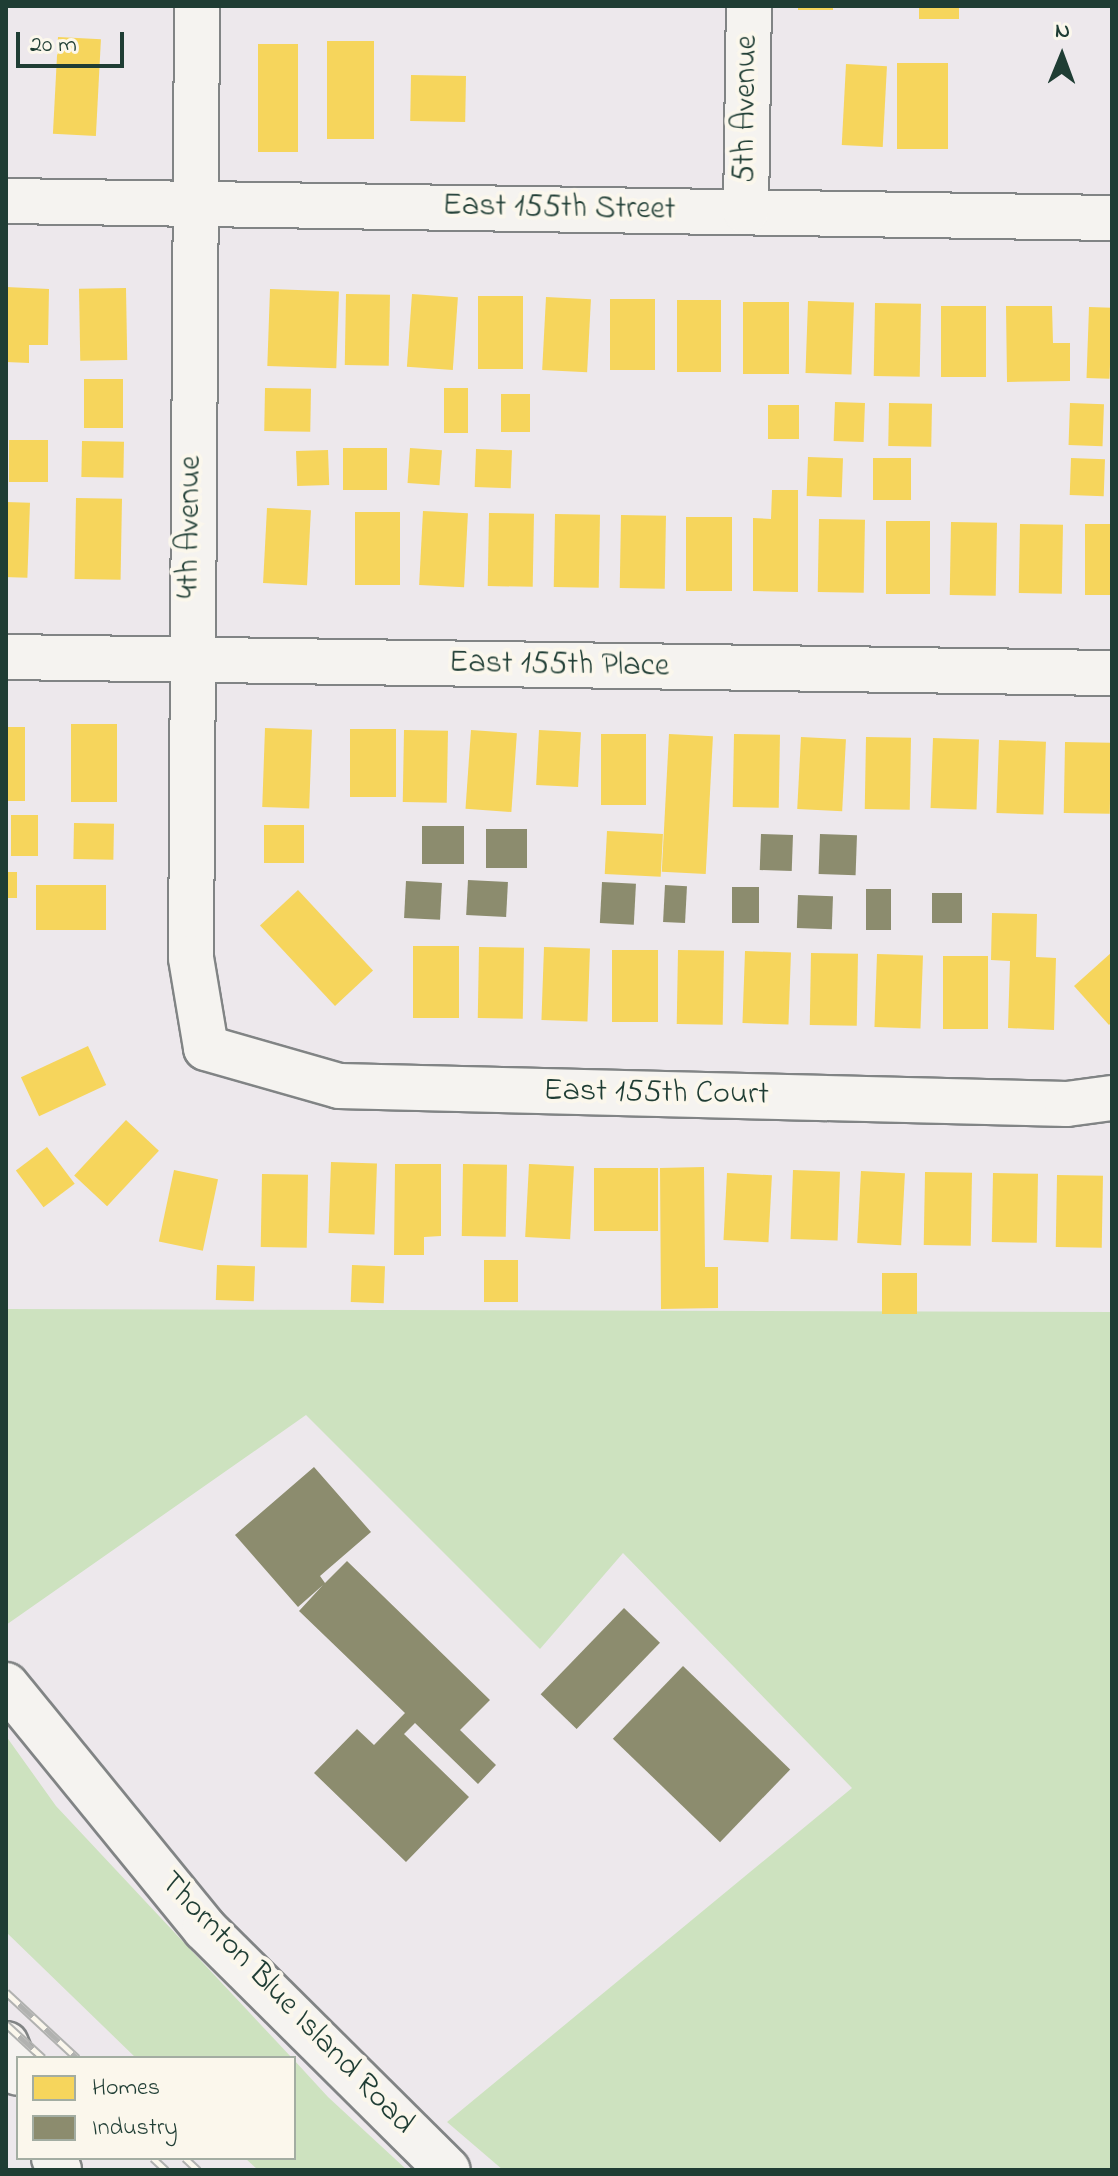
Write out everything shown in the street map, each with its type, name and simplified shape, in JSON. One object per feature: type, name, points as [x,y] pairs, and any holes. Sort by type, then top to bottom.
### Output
[{"type":"street","name":"4th Avenue","points":[[197,6],[190,661],[191,958],[206,1048]]},
{"type":"street","name":"5th Avenue","points":[[746,212],[749,6]]},
{"type":"street","name":"East 155th Street","points":[[6,201],[1112,218]]},
{"type":"street","name":"East 155th Place","points":[[6,657],[1112,673]]},
{"type":"street","name":"East 155th Court","points":[[206,1048],[339,1086],[1067,1104],[1112,1098]]},
{"type":"street","name":"Thornton Blue Island Road","points":[[6,1685],[205,1929],[448,2170]]},
{"type":"street","points":[[6,2044],[16,2068]]},
{"type":"green space","points":[[6,1309],[1112,1312],[1112,2170],[503,2170],[447,2122],[852,1788],[623,1553],[540,1649],[306,1415],[6,1625]]},
{"type":"green space","points":[[6,1736],[56,1806],[290,2056],[134,2056],[6,1932]]},
{"type":"green space","points":[[296,2062],[328,2097],[407,2170],[258,2170],[247,2160],[296,2160]]},
{"type":"building: Homes","points":[[798,6],[833,6],[833,10],[798,10]]},
{"type":"building: Homes","points":[[919,6],[959,6],[959,19],[919,19]]},
{"type":"building: Homes","points":[[58,37],[101,39],[96,136],[53,134]]},
{"type":"building: Homes","points":[[327,41],[374,41],[374,139],[327,139]]},
{"type":"building: Homes","points":[[258,44],[298,44],[298,152],[258,152]]},
{"type":"building: Homes","points":[[897,63],[948,63],[948,149],[897,149]]},
{"type":"building: Homes","points":[[846,64],[887,66],[883,147],[842,145]]},
{"type":"building: Homes","points":[[411,75],[466,76],[465,122],[410,121]]},
{"type":"building: Homes","points":[[6,287],[49,289],[48,345],[29,345],[29,363],[6,362]]},
{"type":"building: Homes","points":[[126,288],[127,360],[80,361],[79,289]]},
{"type":"building: Homes","points":[[270,289],[339,291],[336,368],[267,366]]},
{"type":"building: Homes","points":[[346,294],[390,295],[389,366],[345,365]]},
{"type":"building: Homes","points":[[412,294],[458,297],[453,370],[407,367]]},
{"type":"building: Homes","points":[[478,296],[523,296],[523,369],[478,369]]},
{"type":"building: Homes","points":[[546,297],[591,299],[587,372],[542,370]]},
{"type":"building: Homes","points":[[610,299],[655,299],[655,370],[610,370]]},
{"type":"building: Homes","points":[[677,300],[721,300],[721,372],[677,372]]},
{"type":"building: Homes","points":[[808,301],[854,303],[851,375],[805,373]]},
{"type":"building: Homes","points":[[743,302],[789,302],[789,374],[743,374]]},
{"type":"building: Homes","points":[[875,303],[921,304],[920,377],[874,376]]},
{"type":"building: Homes","points":[[941,306],[986,306],[986,377],[941,377]]},
{"type":"building: Homes","points":[[1006,306],[1052,306],[1053,343],[1070,343],[1070,381],[1007,382]]},
{"type":"building: Homes","points":[[1089,307],[1112,308],[1110,379],[1087,378]]},
{"type":"building: Homes","points":[[84,379],[123,379],[123,428],[84,428]]},
{"type":"building: Homes","points":[[265,388],[311,389],[310,432],[264,431]]},
{"type":"building: Homes","points":[[444,388],[468,388],[468,433],[444,433]]},
{"type":"building: Homes","points":[[501,394],[530,394],[530,432],[501,432]]},
{"type":"building: Homes","points":[[835,402],[865,403],[864,442],[834,441]]},
{"type":"building: Homes","points":[[889,403],[932,404],[931,447],[888,446]]},
{"type":"building: Homes","points":[[1070,403],[1104,404],[1103,446],[1069,445]]},
{"type":"building: Homes","points":[[768,405],[799,405],[799,439],[768,439]]},
{"type":"building: Homes","points":[[9,440],[48,440],[48,482],[9,482]]},
{"type":"building: Homes","points":[[82,441],[124,442],[123,478],[81,477]]},
{"type":"building: Homes","points":[[343,448],[387,448],[387,490],[343,490]]},
{"type":"building: Homes","points":[[410,448],[442,450],[439,485],[408,483]]},
{"type":"building: Homes","points":[[476,449],[512,450],[511,488],[475,487]]},
{"type":"building: Homes","points":[[328,450],[329,485],[297,486],[296,451]]},
{"type":"building: Homes","points":[[808,457],[843,458],[842,497],[807,496]]},
{"type":"building: Homes","points":[[873,458],[911,458],[911,500],[873,500]]},
{"type":"building: Homes","points":[[1071,458],[1105,459],[1104,496],[1070,495]]},
{"type":"building: Homes","points":[[772,490],[798,490],[798,592],[753,591],[753,518],[771,519]]},
{"type":"building: Homes","points":[[76,498],[122,499],[121,580],[75,579]]},
{"type":"building: Homes","points":[[6,502],[30,503],[27,578],[6,577]]},
{"type":"building: Homes","points":[[267,508],[311,510],[307,585],[263,583]]},
{"type":"building: Homes","points":[[423,511],[468,513],[464,587],[419,585]]},
{"type":"building: Homes","points":[[355,512],[400,512],[400,585],[355,585]]},
{"type":"building: Homes","points":[[489,513],[534,514],[533,587],[488,586]]},
{"type":"building: Homes","points":[[555,514],[600,515],[599,588],[554,587]]},
{"type":"building: Homes","points":[[621,515],[666,516],[665,589],[620,588]]},
{"type":"building: Homes","points":[[686,517],[732,517],[732,591],[686,591]]},
{"type":"building: Homes","points":[[819,519],[865,520],[864,593],[818,592]]},
{"type":"building: Homes","points":[[886,521],[930,521],[930,594],[886,594]]},
{"type":"building: Homes","points":[[951,522],[997,523],[996,596],[950,595]]},
{"type":"building: Homes","points":[[1020,524],[1063,525],[1062,594],[1019,593]]},
{"type":"building: Homes","points":[[1085,524],[1112,524],[1112,595],[1085,595]]},
{"type":"building: Homes","points":[[71,724],[117,724],[117,802],[71,802]]},
{"type":"building: Homes","points":[[6,727],[25,727],[25,801],[6,801]]},
{"type":"building: Homes","points":[[265,728],[312,730],[309,809],[262,807]]},
{"type":"building: Homes","points":[[350,729],[396,729],[396,797],[350,797]]},
{"type":"building: Homes","points":[[404,730],[448,731],[447,803],[403,802]]},
{"type":"building: Homes","points":[[471,730],[517,733],[511,812],[465,809]]},
{"type":"building: Homes","points":[[539,730],[581,732],[578,787],[536,785]]},
{"type":"building: Homes","points":[[601,734],[646,734],[646,805],[601,805]]},
{"type":"building: Homes","points":[[669,734],[713,736],[706,874],[662,872]]},
{"type":"building: Homes","points":[[734,734],[780,735],[779,808],[733,807]]},
{"type":"building: Homes","points":[[801,737],[846,739],[842,811],[797,809]]},
{"type":"building: Homes","points":[[866,737],[911,738],[910,810],[865,809]]},
{"type":"building: Homes","points":[[933,738],[979,740],[977,810],[931,808]]},
{"type":"building: Homes","points":[[999,740],[1046,742],[1043,815],[996,813]]},
{"type":"building: Homes","points":[[1065,742],[1111,743],[1110,814],[1064,813]]},
{"type":"building: Homes","points":[[11,815],[38,815],[38,856],[11,856]]},
{"type":"building: Homes","points":[[74,823],[114,824],[113,860],[73,859]]},
{"type":"building: Homes","points":[[264,825],[304,825],[304,863],[264,863]]},
{"type":"building: Homes","points":[[607,831],[663,834],[661,877],[605,874]]},
{"type":"building: Homes","points":[[6,872],[17,872],[17,898],[6,898]]},
{"type":"building: Homes","points":[[36,885],[106,885],[106,930],[36,930]]},
{"type":"building: Homes","points":[[298,890],[373,970],[335,1006],[260,925]]},
{"type":"building: Homes","points":[[992,913],[1037,914],[1036,957],[1056,958],[1054,1030],[1008,1028],[1010,961],[991,960]]},
{"type":"building: Homes","points":[[413,946],[459,946],[459,1018],[413,1018]]},
{"type":"building: Homes","points":[[479,947],[524,948],[523,1019],[478,1018]]},
{"type":"building: Homes","points":[[544,947],[590,949],[587,1022],[541,1020]]},
{"type":"building: Homes","points":[[612,950],[658,950],[658,1022],[612,1022]]},
{"type":"building: Homes","points":[[678,950],[724,951],[723,1025],[677,1024]]},
{"type":"building: Homes","points":[[745,951],[791,953],[788,1025],[742,1023]]},
{"type":"building: Homes","points":[[1112,952],[1112,1022],[1109,1025],[1074,986]]},
{"type":"building: Homes","points":[[811,953],[858,954],[857,1026],[810,1025]]},
{"type":"building: Homes","points":[[877,954],[923,956],[920,1029],[874,1027]]},
{"type":"building: Homes","points":[[943,956],[988,956],[988,1029],[943,1029]]},
{"type":"building: Homes","points":[[88,1046],[106,1085],[39,1116],[21,1077]]},
{"type":"building: Homes","points":[[126,1120],[159,1151],[107,1206],[74,1176]]},
{"type":"building: Homes","points":[[47,1147],[75,1184],[44,1207],[16,1170]]},
{"type":"building: Homes","points":[[331,1162],[377,1164],[374,1235],[329,1233]]},
{"type":"building: Homes","points":[[395,1164],[441,1164],[441,1236],[424,1237],[424,1255],[394,1255]]},
{"type":"building: Homes","points":[[463,1164],[507,1165],[506,1237],[462,1236]]},
{"type":"building: Homes","points":[[529,1164],[574,1166],[570,1239],[525,1237]]},
{"type":"building: Homes","points":[[704,1167],[705,1267],[718,1267],[718,1308],[661,1309],[660,1168]]},
{"type":"building: Homes","points":[[594,1168],[658,1168],[658,1231],[594,1231]]},
{"type":"building: Homes","points":[[174,1170],[218,1179],[203,1251],[159,1241]]},
{"type":"building: Homes","points":[[793,1170],[840,1172],[838,1241],[791,1239]]},
{"type":"building: Homes","points":[[861,1171],[905,1173],[901,1245],[857,1243]]},
{"type":"building: Homes","points":[[925,1172],[972,1173],[971,1246],[924,1245]]},
{"type":"building: Homes","points":[[727,1173],[772,1175],[768,1242],[723,1240]]},
{"type":"building: Homes","points":[[993,1173],[1038,1174],[1037,1243],[992,1242]]},
{"type":"building: Homes","points":[[262,1174],[308,1175],[307,1248],[261,1247]]},
{"type":"building: Homes","points":[[1057,1175],[1103,1176],[1102,1248],[1056,1247]]},
{"type":"building: Homes","points":[[484,1260],[518,1260],[518,1302],[484,1302]]},
{"type":"building: Homes","points":[[217,1265],[255,1266],[254,1301],[216,1300]]},
{"type":"building: Homes","points":[[352,1265],[385,1266],[384,1303],[351,1302]]},
{"type":"building: Homes","points":[[882,1273],[917,1273],[917,1314],[882,1314]]},
{"type":"building: Industry","points":[[422,826],[464,826],[464,864],[422,864]]},
{"type":"building: Industry","points":[[486,829],[527,829],[527,868],[486,868]]},
{"type":"building: Industry","points":[[761,834],[793,835],[792,871],[760,870]]},
{"type":"building: Industry","points":[[820,834],[857,835],[856,875],[819,874]]},
{"type":"building: Industry","points":[[468,880],[508,882],[506,917],[466,915]]},
{"type":"building: Industry","points":[[406,881],[442,883],[440,920],[404,918]]},
{"type":"building: Industry","points":[[602,882],[636,884],[634,925],[600,923]]},
{"type":"building: Industry","points":[[665,885],[687,886],[685,923],[663,922]]},
{"type":"building: Industry","points":[[732,887],[759,887],[759,923],[732,923]]},
{"type":"building: Industry","points":[[866,889],[891,889],[891,930],[866,930]]},
{"type":"building: Industry","points":[[932,893],[962,893],[962,923],[932,923]]},
{"type":"building: Industry","points":[[798,895],[833,896],[832,929],[797,928]]},
{"type":"building: Industry","points":[[314,1467],[371,1532],[320,1576],[325,1583],[347,1561],[490,1700],[460,1730],[496,1765],[478,1784],[415,1723],[404,1734],[469,1797],[406,1862],[314,1773],[357,1729],[374,1745],[405,1713],[299,1611],[323,1585],[298,1607],[235,1535]]},
{"type":"building: Industry","points":[[624,1608],[660,1643],[577,1729],[541,1694]]},
{"type":"building: Industry","points":[[683,1666],[790,1770],[720,1842],[613,1739]]},
{"type":"railway","points":[[6,1992],[75,2056]]},
{"type":"railway","points":[[6,2024],[41,2056]]},
{"type":"railway","points":[[155,2160],[166,2170]]},
{"type":"railway","points":[[187,2160],[198,2170]]}]
